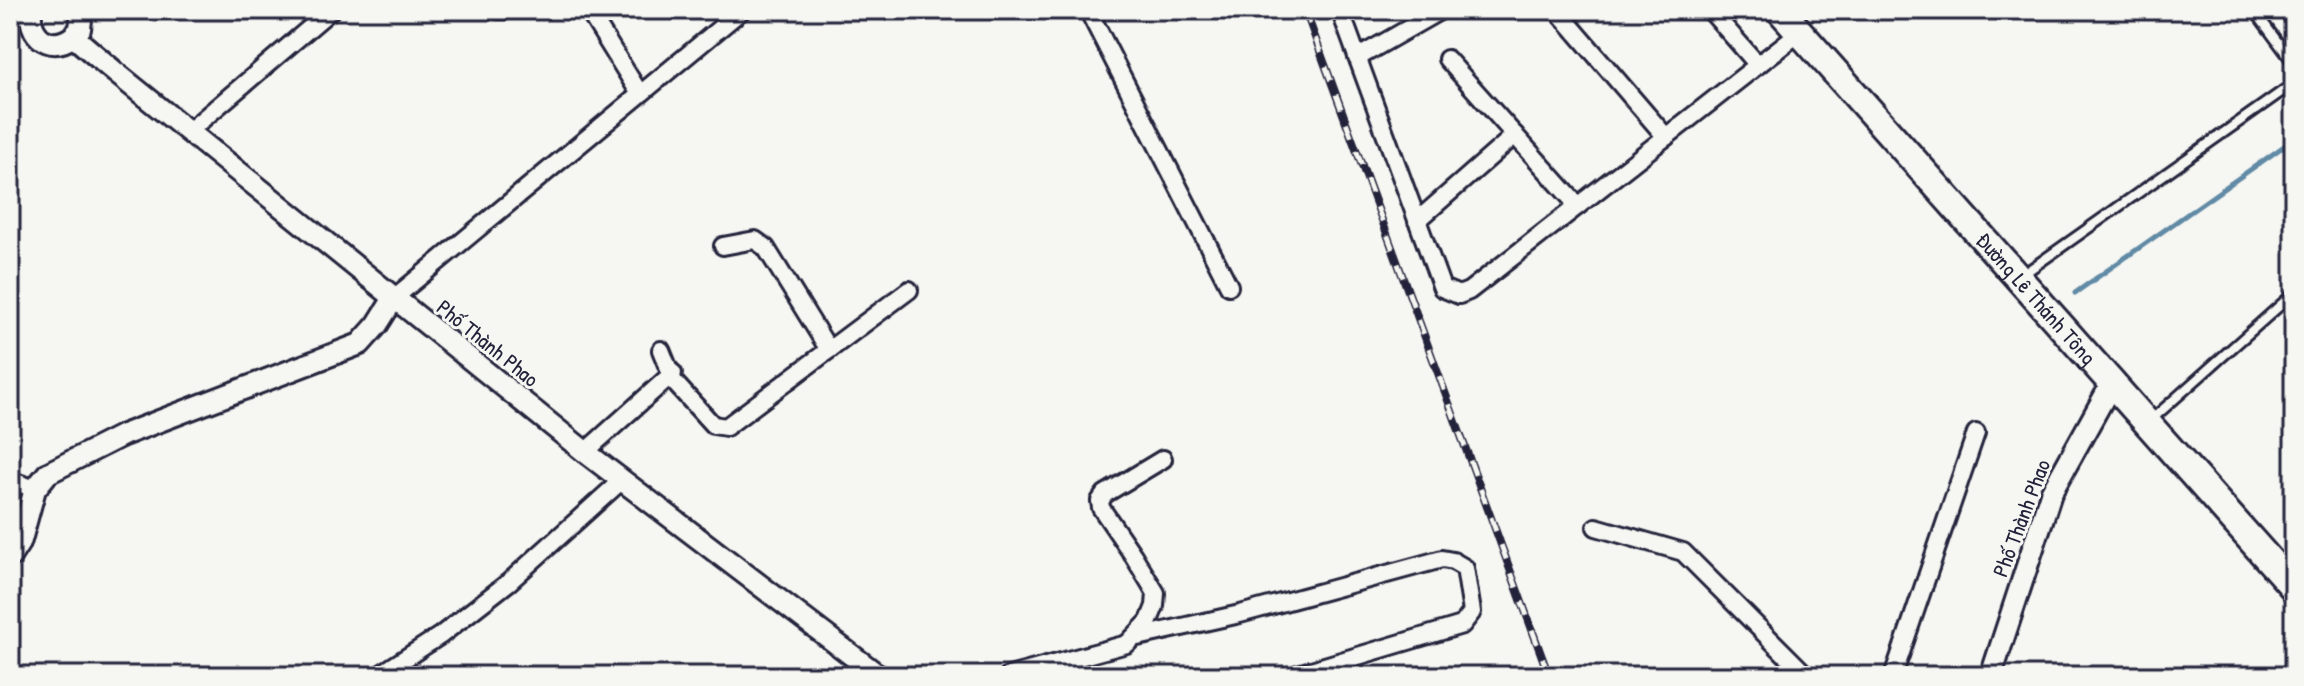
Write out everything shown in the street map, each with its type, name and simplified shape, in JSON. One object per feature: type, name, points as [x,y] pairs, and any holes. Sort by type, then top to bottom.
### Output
[{"type":"highway","name":"Đường Lê Thánh Tông","points":[[1780,10],[2294,588]]},
{"type":"street","points":[[10,10],[31,15],[33,29],[47,42],[66,42],[80,29],[82,10]]},
{"type":"street","points":[[189,131],[331,10]]},
{"type":"street","points":[[588,10],[640,94]]},
{"type":"street","points":[[1088,10],[1229,286]]},
{"type":"street","points":[[1340,10],[1442,288],[1459,295],[1469,291],[1800,32]]},
{"type":"street","points":[[1357,58],[1441,10]]},
{"type":"street","points":[[1557,10],[1666,137]]},
{"type":"street","points":[[1710,10],[1758,65]]},
{"type":"street","points":[[10,557],[21,540],[35,489],[48,473],[123,435],[360,344],[394,298],[739,11]]},
{"type":"street","name":"Phố Thành Phao","points":[[74,37],[585,452],[879,676]]},
{"type":"street","points":[[1447,59],[1578,206]]},
{"type":"street","points":[[1417,221],[1515,135]]},
{"type":"street","points":[[723,246],[755,240],[766,248],[829,350]]},
{"type":"street","points":[[661,350],[673,373],[674,382],[713,425],[726,427],[909,290]]},
{"type":"street","points":[[585,452],[673,373]]},
{"type":"street","name":"Phố Thành Phao","points":[[1991,676],[2051,493],[2112,383]]},
{"type":"street","points":[[1893,676],[1976,433]]},
{"type":"street","points":[[1009,676],[1127,644],[1149,621],[1156,593],[1101,508],[1100,501],[1105,494],[1163,459]]},
{"type":"street","points":[[10,480],[35,489]]},
{"type":"street","points":[[378,676],[441,635],[509,582],[622,480]]},
{"type":"street","points":[[1596,527],[1683,552],[1807,676]]},
{"type":"street","points":[[1133,638],[1240,614],[1442,559],[1465,568],[1472,612],[1462,625],[1291,676]]},
{"type":"lane","points":[[2254,10],[2294,64]]},
{"type":"lane","points":[[2018,278],[2294,83]]},
{"type":"lane","points":[[2147,423],[2294,293]]},
{"type":"waterway","points":[[2075,293],[2294,139]]},
{"type":"railway","points":[[1305,10],[1549,676]]}]
